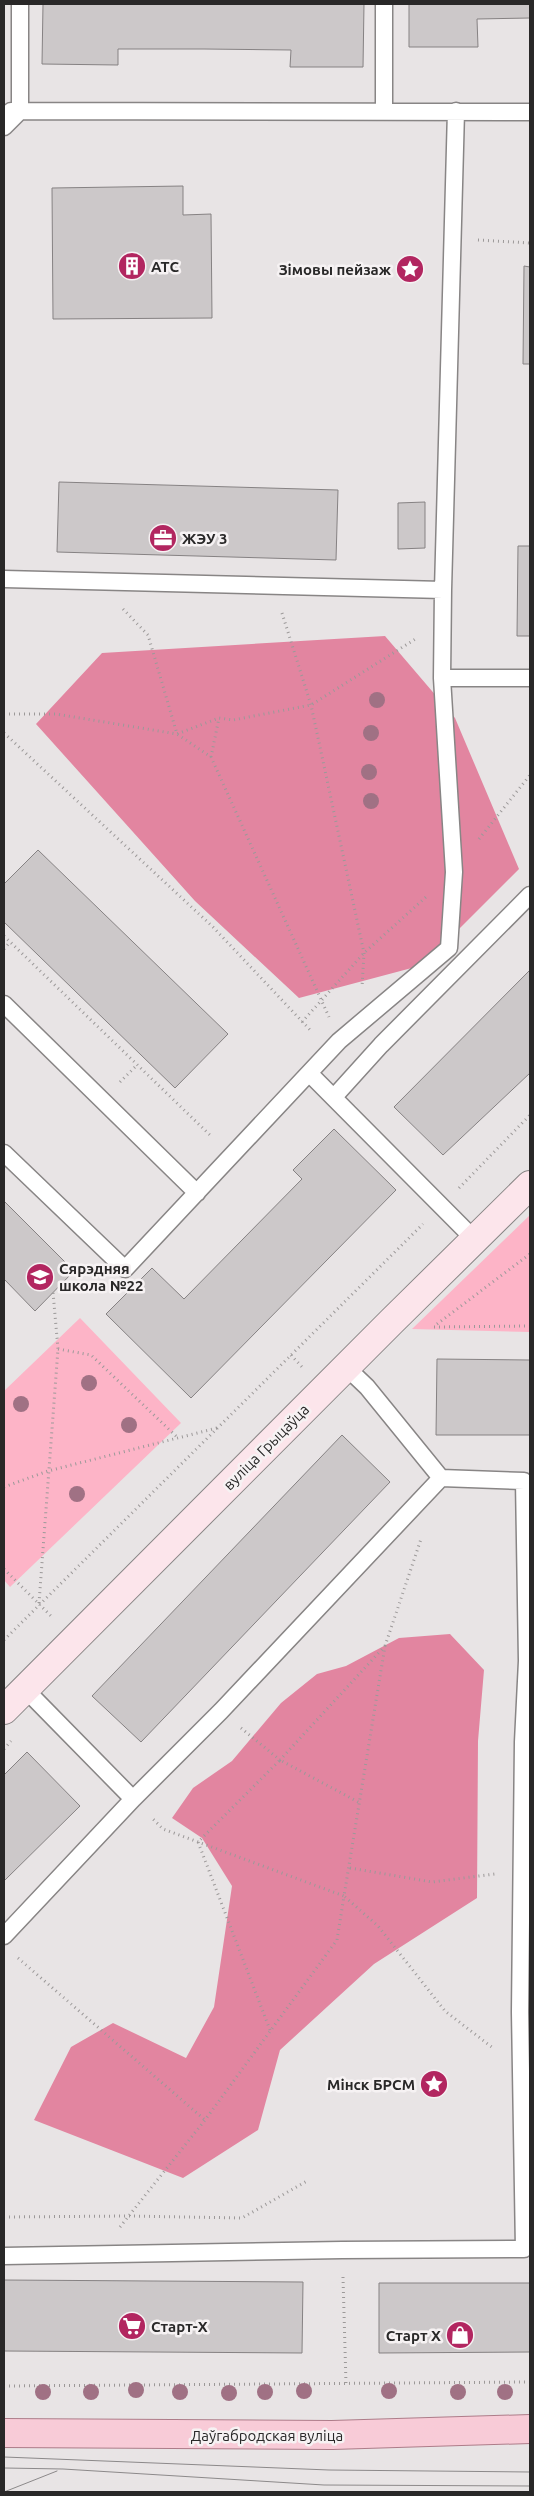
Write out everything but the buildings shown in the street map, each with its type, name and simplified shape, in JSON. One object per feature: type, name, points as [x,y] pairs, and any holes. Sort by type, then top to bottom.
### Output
[{"type":"main road","name":"Даўгабродская вуліца","points":[[4,2433],[332,2436],[530,2429]]},
{"type":"street","name":"вуліца Грыцаўца","points":[[4,1710],[530,1185]]},
{"type":"lane","points":[[4,127],[12,111],[20,4]]},
{"type":"lane","points":[[384,4],[384,111]]},
{"type":"lane","points":[[12,111],[530,112]]},
{"type":"lane","points":[[4,1152],[125,1269],[310,1074],[334,1046],[448,948],[454,872],[442,678],[456,111]]},
{"type":"lane","points":[[4,579],[443,590]]},
{"type":"lane","points":[[442,678],[530,678]]},
{"type":"lane","points":[[334,1097],[381,1045],[530,895]]},
{"type":"lane","points":[[4,1004],[197,1193]]},
{"type":"lane","points":[[310,1074],[474,1239]]},
{"type":"lane","points":[[346,1367],[368,1387],[441,1478]]},
{"type":"lane","points":[[4,1936],[133,1799],[221,1711],[441,1478],[524,1481],[527,1661],[523,1742],[522,1871],[521,2070],[524,2250],[342,2250],[4,2256]]},
{"type":"lane","points":[[25,1689],[133,1799]]},
{"type":"path","points":[[452,238],[530,243]]},
{"type":"path","points":[[96,581],[148,635],[177,734]]},
{"type":"path","points":[[274,586],[310,705],[364,953],[360,1022]]},
{"type":"path","points":[[177,734],[219,718],[233,720],[310,705],[443,621]]},
{"type":"path","points":[[4,714],[56,714],[177,734],[211,757],[321,1001],[334,1046]]},
{"type":"path","points":[[211,757],[219,718]]},
{"type":"path","points":[[4,733],[213,927],[302,1022],[334,1046]]},
{"type":"path","points":[[302,1022],[364,953],[454,872],[530,775]]},
{"type":"path","points":[[4,936],[232,1157]]},
{"type":"path","points":[[4,949],[10,942]]},
{"type":"path","points":[[4,1640],[442,1205],[530,1115]]},
{"type":"path","points":[[427,1333],[530,1254]]},
{"type":"path","points":[[39,1604],[58,1349],[53,1292]]},
{"type":"path","points":[[434,1327],[530,1326]]},
{"type":"path","points":[[58,1349],[91,1355],[178,1438]]},
{"type":"path","points":[[4,1487],[48,1471],[219,1427]]},
{"type":"path","points":[[97,2255],[205,2120],[337,1940],[385,1646],[423,1534]]},
{"type":"path","points":[[4,1569],[39,1604]]},
{"type":"path","points":[[198,1842],[280,1760],[385,1646]]},
{"type":"path","points":[[221,1711],[280,1760],[360,1803]]},
{"type":"path","points":[[163,1829],[344,1896],[378,1926],[445,2011],[521,2070]]},
{"type":"path","points":[[198,1842],[270,2031]]},
{"type":"path","points":[[350,1868],[432,1882],[522,1871]]},
{"type":"path","points":[[11,1952],[205,2120]]},
{"type":"path","points":[[4,2217],[128,2216],[242,2218],[307,2181]]},
{"type":"path","points":[[342,2250],[346,2384]]},
{"type":"path","points":[[4,2386],[530,2382]]},
{"type":"shaded area","points":[[385,636],[455,718],[519,869],[423,965],[299,998],[195,901],[36,724],[102,653]]},
{"type":"shaded area","points":[[530,1215],[530,1332],[412,1329]]},
{"type":"shaded area","points":[[80,1318],[181,1423],[10,1587],[4,1580],[4,1391]]},
{"type":"shaded area","points":[[450,1634],[484,1670],[478,1741],[477,1898],[374,1964],[280,2050],[258,2130],[183,2178],[34,2120],[71,2047],[113,2023],[186,2058],[214,2007],[232,1886],[202,1838],[172,1818],[193,1788],[232,1761],[281,1703],[317,1674],[346,1666],[399,1638]]},
{"type":"tram line","points":[[4,2457],[329,2470],[530,2472]]},
{"type":"tram line","points":[[4,2468],[63,2469],[324,2485],[530,2486]]},
{"type":"tram line","points":[[4,2492],[57,2471]]},
{"type":"place","name":"АТС","points":[[132,266]]},
{"type":"place","name":"Зімовы пейзаж","points":[[410,269]]},
{"type":"place","name":"ЖЭУ 3","points":[[163,538]]},
{"type":"place","name":"Сярэдняя школа №22","points":[[40,1277]]},
{"type":"place","name":"Мінск БРСМ","points":[[434,2084]]},
{"type":"place","name":"Старт-X","points":[[132,2326]]},
{"type":"place","name":"Старт Х","points":[[460,2335]]}]
